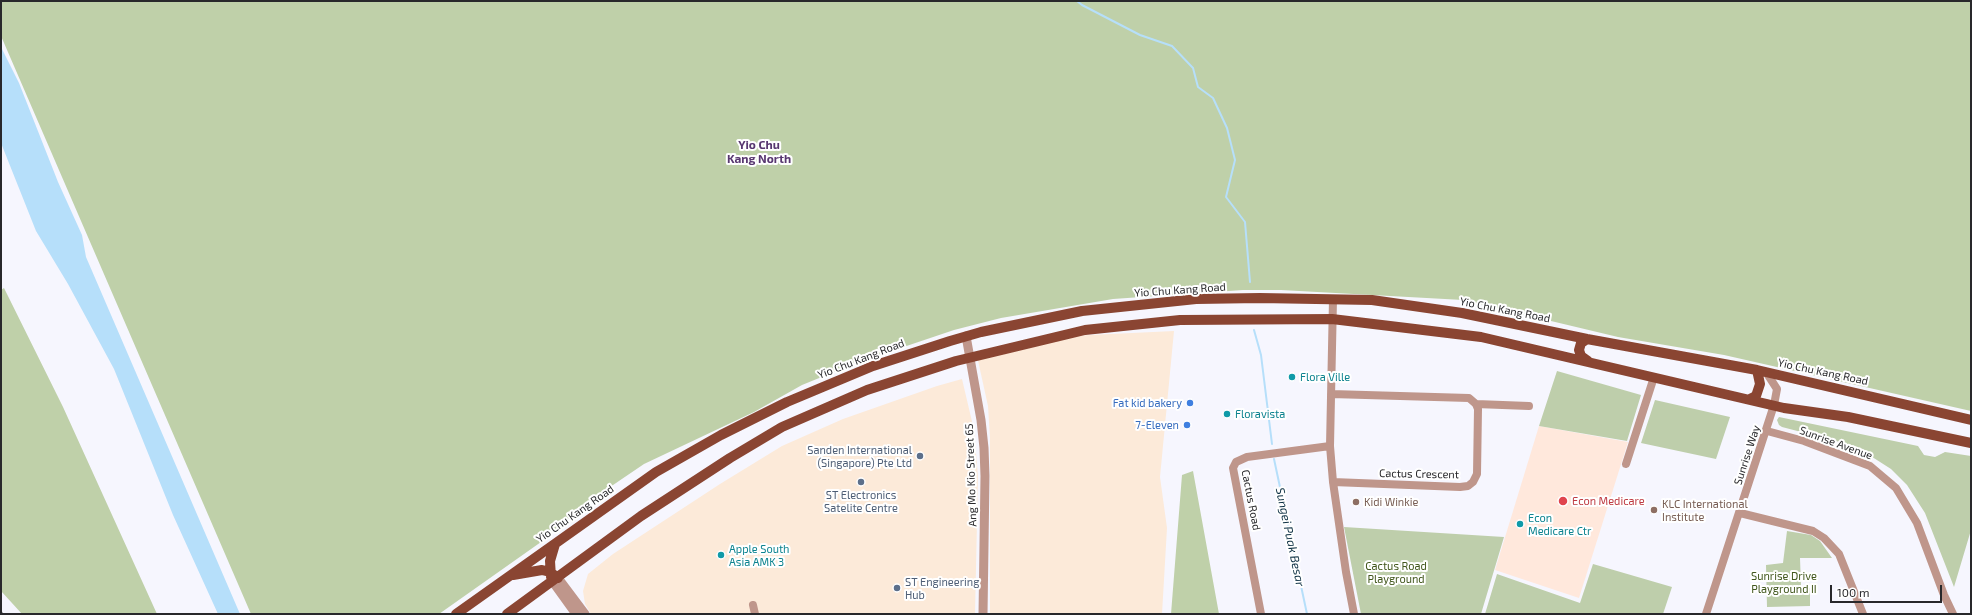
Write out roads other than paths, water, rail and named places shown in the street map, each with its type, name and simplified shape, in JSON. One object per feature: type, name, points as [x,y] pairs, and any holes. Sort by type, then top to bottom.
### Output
[{"type":"main road","name":"Yio Chu Kang Road","points":[[456,614],[656,472],[727,432],[787,402],[873,366],[966,336],[1082,311],[1159,302],[1260,298],[1372,300],[1462,313],[1587,339],[1761,371],[1856,391],[1971,420]]},
{"type":"main road","points":[[508,614],[554,577],[641,516],[730,458],[782,427],[867,390],[970,357],[1085,330],[1180,320],[1332,319],[1481,337],[1750,399],[1774,406],[1848,417],[1971,443]]},
{"type":"main road","points":[[1587,339],[1581,343],[1579,350],[1581,356],[1588,361]]},
{"type":"main road","points":[[1750,399],[1756,396],[1760,384],[1761,371]]},
{"type":"main road","points":[[554,577],[550,560],[555,544]]},
{"type":"main road","points":[[509,576],[537,571],[554,577]]},
{"type":"street","points":[[1333,299],[1330,446],[1333,482],[1346,572],[1354,614]]},
{"type":"street","name":"Ang Mo Kio Street 65","points":[[966,336],[981,420],[984,448],[983,614]]},
{"type":"street","name":"Sunrise Way","points":[[1706,614],[1774,406],[1777,389],[1761,371]]},
{"type":"street","points":[[1626,464],[1654,377]]},
{"type":"street","points":[[1331,394],[1469,398],[1476,404],[1529,406]]},
{"type":"street","name":"Cactus Crescent","points":[[1333,482],[1460,487],[1468,486],[1473,482],[1477,474],[1478,416],[1476,404]]},
{"type":"street","name":"Sunrise Avenue","points":[[1767,431],[1804,441],[1870,466],[1896,488],[1917,523],[1944,595],[1953,614]]},
{"type":"street","name":"Cactus Road","points":[[1261,614],[1233,468],[1236,462],[1247,457],[1330,446]]},
{"type":"street","points":[[1740,513],[1813,531],[1824,538],[1839,554],[1863,614]]},
{"type":"street","points":[[554,577],[576,614]]},
{"type":"street","points":[[554,577],[585,614]]},
{"type":"street","points":[[753,605],[755,614]]},
{"type":"water","points":[[1,47],[19,83],[58,182],[82,235],[86,257],[240,614],[218,614],[173,515],[114,369],[68,284],[36,231],[1,143]]},
{"type":"waterway","name":"Sungei Puak Besar","points":[[1077,1],[1140,35],[1172,46],[1193,68],[1198,87],[1213,98],[1227,128],[1235,160],[1226,197],[1245,222],[1250,282]]},
{"type":"waterway","name":"Sungei Puak Besar","points":[[1254,330],[1261,355],[1272,444]]},
{"type":"waterway","name":"Sungei Puak Besar","points":[[1274,459],[1307,614]]},
{"type":"place","name":"Flora Ville","points":[[1292,377]]},
{"type":"place","name":"Fat kid bakery","points":[[1190,403]]},
{"type":"place","name":"Floravista","points":[[1227,414]]},
{"type":"place","name":"7-Eleven","points":[[1187,425]]},
{"type":"place","name":"Sanden International (Singapore) Pte Ltd","points":[[920,456]]},
{"type":"place","name":"ST Electronics Satelite Centre","points":[[861,482]]},
{"type":"place","name":"Econ Medicare","points":[[1563,501]]},
{"type":"place","name":"Kidi Winkie","points":[[1356,502]]},
{"type":"place","name":"KLC International Institute","points":[[1654,510]]},
{"type":"place","name":"Econ Medicare Ctr","points":[[1520,524]]},
{"type":"place","name":"Apple South Asia AMK 3","points":[[721,555]]},
{"type":"place","name":"ST Engineering Hub","points":[[897,588]]},
{"type":"district","name":"Yio Chu Kang North","points":[[759,152]]},
{"type":"park label","name":"Cactus Road Playground","points":[[1396,572]]},
{"type":"park label","name":"Sunrise Drive Playground II","points":[[1784,582]]}]
